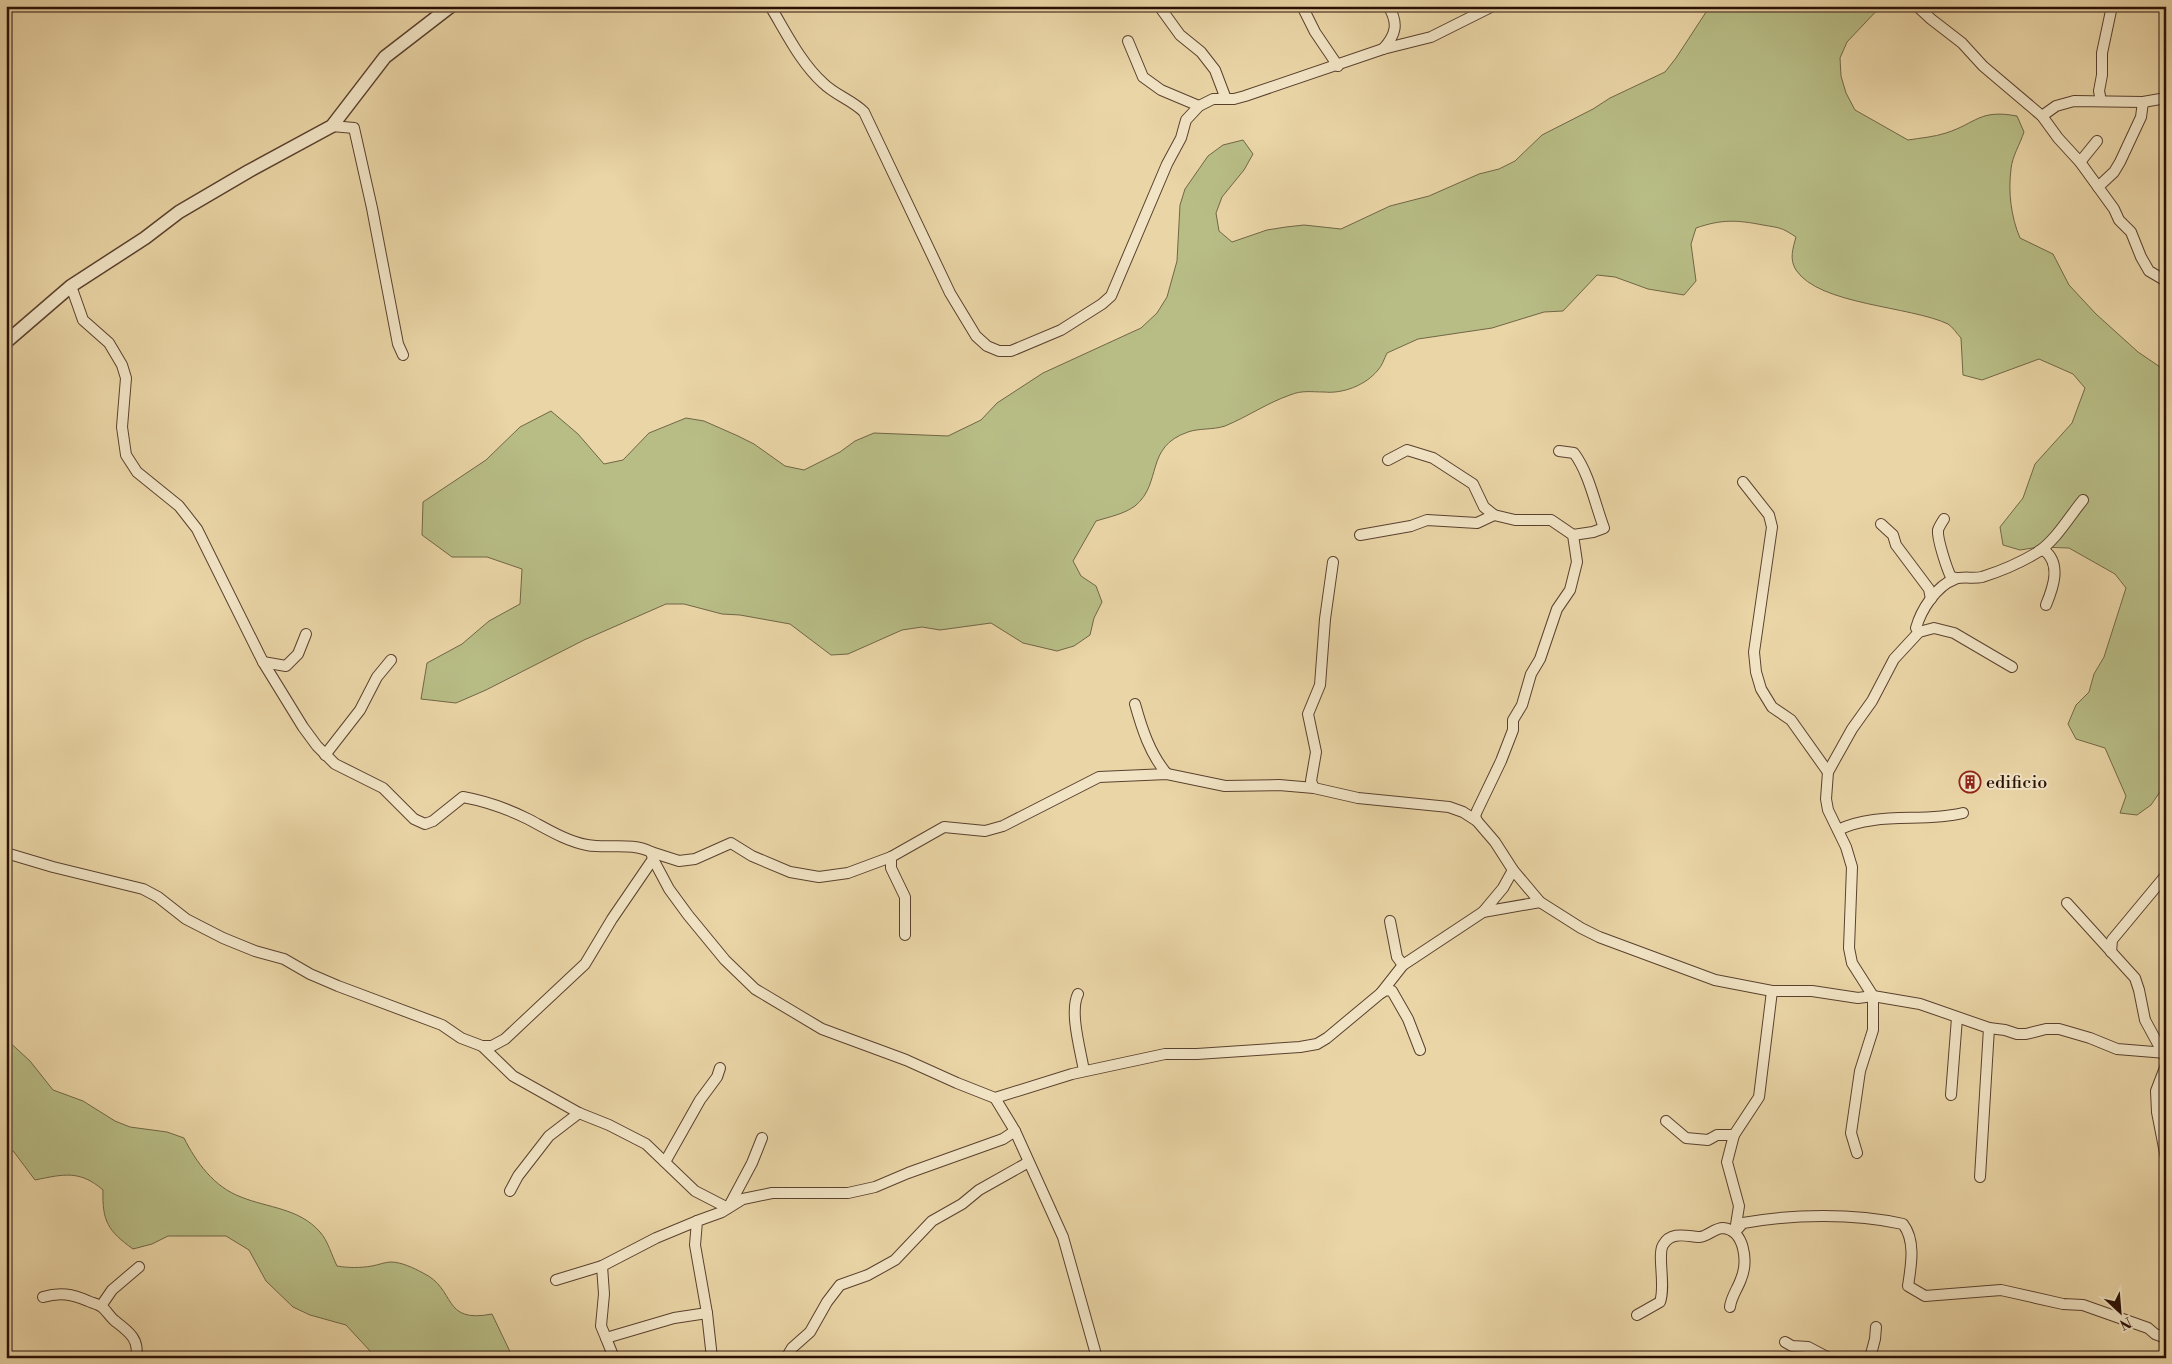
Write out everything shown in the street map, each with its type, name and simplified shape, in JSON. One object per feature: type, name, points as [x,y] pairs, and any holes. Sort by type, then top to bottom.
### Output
[{"type":"street","points":[[6,342],[71,286],[145,238],[179,212],[332,126],[385,57],[451,6]]},
{"type":"street","points":[[770,6],[809,70],[838,96],[864,112],[950,294],[976,336],[987,346],[999,351],[1011,351],[1061,330],[1102,304],[1110,296],[1167,164],[1182,138],[1186,120],[1199,106],[1213,99],[1245,96],[1338,66],[1383,49],[1431,37],[1493,6]]},
{"type":"street","points":[[1159,6],[1180,35],[1201,52],[1216,70],[1226,99]]},
{"type":"street","points":[[1302,6],[1315,32],[1338,66]]},
{"type":"street","points":[[1383,49],[1392,40],[1395,30],[1396,21],[1388,6]]},
{"type":"street","points":[[1917,6],[1962,43],[1983,66],[2042,116],[2058,138],[2080,162],[2114,209],[2119,220],[2131,232],[2149,271],[2166,281]]},
{"type":"street","points":[[2101,101],[2099,91],[2102,75],[2102,53],[2112,6]]},
{"type":"street","points":[[1128,41],[1143,76],[1161,90],[1199,106]]},
{"type":"street","points":[[2042,116],[2056,106],[2074,101],[2143,102],[2166,98]]},
{"type":"street","points":[[2098,188],[2114,172],[2120,162],[2141,117],[2143,102]]},
{"type":"street","points":[[332,126],[354,128],[372,208],[398,344],[403,355]]},
{"type":"street","points":[[2080,162],[2097,140]]},
{"type":"street","points":[[71,286],[83,320],[109,344],[122,365],[126,378],[122,427],[126,455],[137,472],[179,506],[197,529],[263,662],[303,727],[325,755],[334,764],[383,788],[414,819],[425,824],[433,821],[463,797],[483,801],[526,818],[569,840],[588,845],[642,848],[652,856],[670,890],[688,915],[725,960],[755,989],[778,1005],[822,1028],[906,1060],[957,1084],[995,1098],[1084,1071],[1165,1054],[1197,1054],[1300,1047],[1317,1044],[1386,990],[1392,991],[1408,1019],[1420,1050]]},
{"type":"street","points":[[1388,460],[1407,450],[1433,458],[1473,484],[1484,507],[1494,515],[1515,520],[1551,520],[1573,535],[1604,528],[1592,498],[1583,466],[1574,453],[1559,451]]},
{"type":"street","points":[[1743,482],[1769,515],[1772,527],[1754,652],[1756,672],[1761,689],[1772,707],[1791,720],[1828,772]]},
{"type":"street","points":[[1944,519],[1938,530],[1951,577],[1979,578],[2012,566],[2039,551],[2050,542],[2083,500]]},
{"type":"street","points":[[1360,535],[1411,526],[1427,520],[1477,523],[1494,515]]},
{"type":"street","points":[[1881,524],[1893,535],[1896,545],[1929,589],[1931,599]]},
{"type":"street","points":[[1476,821],[1475,816],[1501,761],[1513,730],[1513,720],[1522,705],[1531,674],[1540,659],[1557,609],[1570,590],[1577,562],[1573,535]]},
{"type":"street","points":[[2039,551],[2044,550],[2048,553],[2055,574],[2054,584],[2046,605]]},
{"type":"street","points":[[1314,788],[1312,781],[1316,752],[1308,714],[1320,685],[1325,619],[1333,562]]},
{"type":"street","points":[[1919,632],[1916,628],[1919,618],[1931,599],[1942,587],[1956,578]]},
{"type":"street","points":[[1857,1153],[1851,1133],[1860,1071],[1873,1030],[1873,996],[1852,963],[1849,948],[1852,867],[1846,847],[1828,810],[1826,799],[1828,772],[1852,729],[1872,701],[1894,659],[1919,632],[1934,628],[1954,633],[2012,667]]},
{"type":"street","points":[[263,662],[286,666],[298,654],[306,634]]},
{"type":"street","points":[[325,755],[360,710],[377,677],[391,660]]},
{"type":"street","points":[[1134,704],[1142,731],[1167,774]]},
{"type":"street","points":[[652,856],[679,861],[695,859],[731,843],[752,856],[790,872],[819,877],[848,874],[891,857],[944,827],[985,831],[1003,826],[1099,777],[1167,774],[1225,786],[1279,785],[1314,788],[1358,798],[1449,808],[1463,812],[1476,821],[1495,842],[1513,870],[1540,902],[1599,937],[1715,980],[1772,991],[1812,991],[1858,998],[1873,996],[1920,1004],[1989,1028],[2026,1034],[2046,1029],[2059,1029],[2090,1038],[2117,1049],[2164,1055]]},
{"type":"street","points":[[1838,830],[1848,825],[1904,817],[1946,818],[1963,813]]},
{"type":"street","points":[[6,853],[53,867],[143,889],[158,897],[186,919],[223,938],[284,960],[338,986],[442,1025],[461,1038],[482,1046],[492,1046],[505,1039],[585,964],[652,856]]},
{"type":"street","points":[[891,857],[891,868],[905,897],[905,935]]},
{"type":"street","points":[[1381,993],[1404,965],[1482,912],[1503,888],[1513,870]]},
{"type":"street","points":[[2111,952],[2112,940],[2166,875]]},
{"type":"street","points":[[1482,912],[1540,902]]},
{"type":"street","points":[[2067,903],[2134,978],[2139,990],[2145,1020],[2164,1055]]},
{"type":"street","points":[[1390,921],[1397,957],[1404,965]]},
{"type":"street","points":[[1734,1232],[1739,1206],[1727,1162],[1734,1135],[1759,1097],[1772,991]]},
{"type":"street","points":[[1078,994],[1076,999],[1076,1026],[1084,1071]]},
{"type":"street","points":[[1951,1095],[1957,1018]]},
{"type":"street","points":[[1980,1177],[1989,1028]]},
{"type":"street","points":[[482,1046],[513,1076],[579,1113],[609,1125],[646,1144],[695,1191],[728,1208]]},
{"type":"street","points":[[2166,1065],[2156,1091],[2157,1112],[2166,1158]]},
{"type":"street","points":[[665,1162],[720,1068]]},
{"type":"street","points":[[995,1098],[1015,1131],[1027,1163],[1063,1237],[1097,1358]]},
{"type":"street","points":[[510,1191],[518,1176],[549,1136],[579,1113]]},
{"type":"street","points":[[1666,1121],[1686,1138],[1708,1140],[1718,1135],[1734,1135]]},
{"type":"street","points":[[556,1280],[602,1266],[656,1238],[722,1212],[743,1199],[772,1193],[848,1193],[875,1187],[908,1172],[1003,1139],[1015,1131]]},
{"type":"street","points":[[728,1208],[752,1163],[762,1138]]},
{"type":"street","points":[[786,1358],[792,1348],[810,1332],[827,1302],[840,1285],[868,1275],[896,1260],[932,1221],[962,1204],[979,1190],[1027,1163]]},
{"type":"street","points":[[1734,1232],[1743,1223],[1770,1218],[1840,1217],[1903,1224],[1909,1232],[1912,1265],[1908,1286],[1925,1296],[2000,1290],[2062,1304],[2083,1305],[2148,1328],[2155,1334],[2166,1338]]},
{"type":"street","points":[[697,1221],[695,1245],[707,1312],[712,1358]]},
{"type":"street","points":[[1637,1316],[1660,1302],[1662,1246],[1665,1242],[1679,1234],[1700,1238],[1720,1228],[1734,1232],[1741,1241],[1744,1268],[1730,1307]]},
{"type":"street","points":[[100,1306],[112,1290],[139,1266]]},
{"type":"street","points":[[602,1266],[604,1294],[601,1326],[614,1358]]},
{"type":"street","points":[[43,1297],[56,1293],[65,1294],[100,1306],[114,1320],[125,1327],[135,1339],[138,1351],[136,1358]]},
{"type":"street","points":[[606,1338],[674,1318],[707,1312]]},
{"type":"street","points":[[1870,1358],[1876,1327]]},
{"type":"street","points":[[1785,1342],[1792,1346],[1808,1347],[1829,1358]]},
{"type":"green space","points":[[1710,6],[1881,6],[1847,42],[1840,58],[1841,76],[1846,93],[1855,110],[1908,140],[1946,133],[1979,118],[1994,114],[2017,116],[2024,132],[2014,155],[2010,187],[2012,213],[2020,238],[2053,254],[2069,285],[2096,314],[2138,352],[2166,371],[2166,783],[2151,805],[2137,815],[2120,813],[2126,796],[2105,748],[2076,739],[2068,724],[2076,705],[2089,692],[2094,674],[2104,657],[2126,588],[2115,574],[2069,548],[2039,547],[2020,550],[2003,545],[2000,527],[2023,498],[2035,464],[2072,423],[2085,388],[2073,374],[2039,359],[1982,380],[1963,375],[1961,338],[1948,324],[1932,318],[1844,298],[1824,291],[1808,282],[1796,270],[1792,258],[1796,237],[1777,227],[1737,221],[1714,223],[1696,228],[1691,244],[1696,281],[1684,295],[1648,289],[1615,277],[1597,275],[1563,311],[1544,312],[1492,328],[1418,339],[1387,353],[1381,366],[1373,375],[1354,387],[1339,392],[1294,393],[1225,426],[1188,432],[1174,439],[1159,456],[1144,497],[1135,506],[1126,511],[1096,521],[1073,561],[1081,576],[1096,586],[1102,602],[1094,618],[1090,635],[1074,646],[1057,651],[1023,643],[991,623],[940,630],[922,627],[902,630],[848,654],[831,655],[790,624],[740,615],[722,614],[684,604],[666,604],[584,640],[486,690],[456,703],[421,699],[427,663],[462,644],[489,621],[520,604],[522,569],[487,557],[452,557],[422,535],[423,502],[486,460],[520,427],[551,411],[578,434],[604,464],[623,460],[649,433],[686,418],[704,421],[754,444],[785,466],[804,470],[840,452],[855,441],[874,433],[948,436],[981,420],[997,403],[1043,373],[1141,328],[1157,313],[1167,297],[1177,261],[1180,205],[1185,189],[1208,156],[1223,145],[1243,140],[1253,154],[1244,170],[1222,197],[1216,213],[1219,231],[1232,242],[1267,230],[1286,227],[1304,225],[1341,229],[1390,206],[1429,196],[1479,174],[1499,169],[1515,161],[1542,135],[1593,109],[1610,98],[1665,72]]},
{"type":"green space","points":[[6,1039],[30,1061],[53,1090],[83,1101],[115,1121],[130,1127],[167,1132],[184,1138],[200,1165],[222,1187],[251,1201],[293,1213],[312,1224],[325,1240],[337,1266],[363,1267],[386,1262],[403,1264],[434,1280],[457,1310],[464,1314],[476,1316],[492,1314],[513,1358],[372,1358],[371,1352],[346,1325],[310,1315],[293,1307],[266,1281],[249,1250],[226,1236],[168,1236],[152,1244],[133,1249],[112,1231],[108,1224],[105,1218],[103,1190],[79,1176],[63,1175],[35,1180],[14,1152],[6,1146]]},
{"type":"place","name":"edificio","points":[[1970,782]]}]
